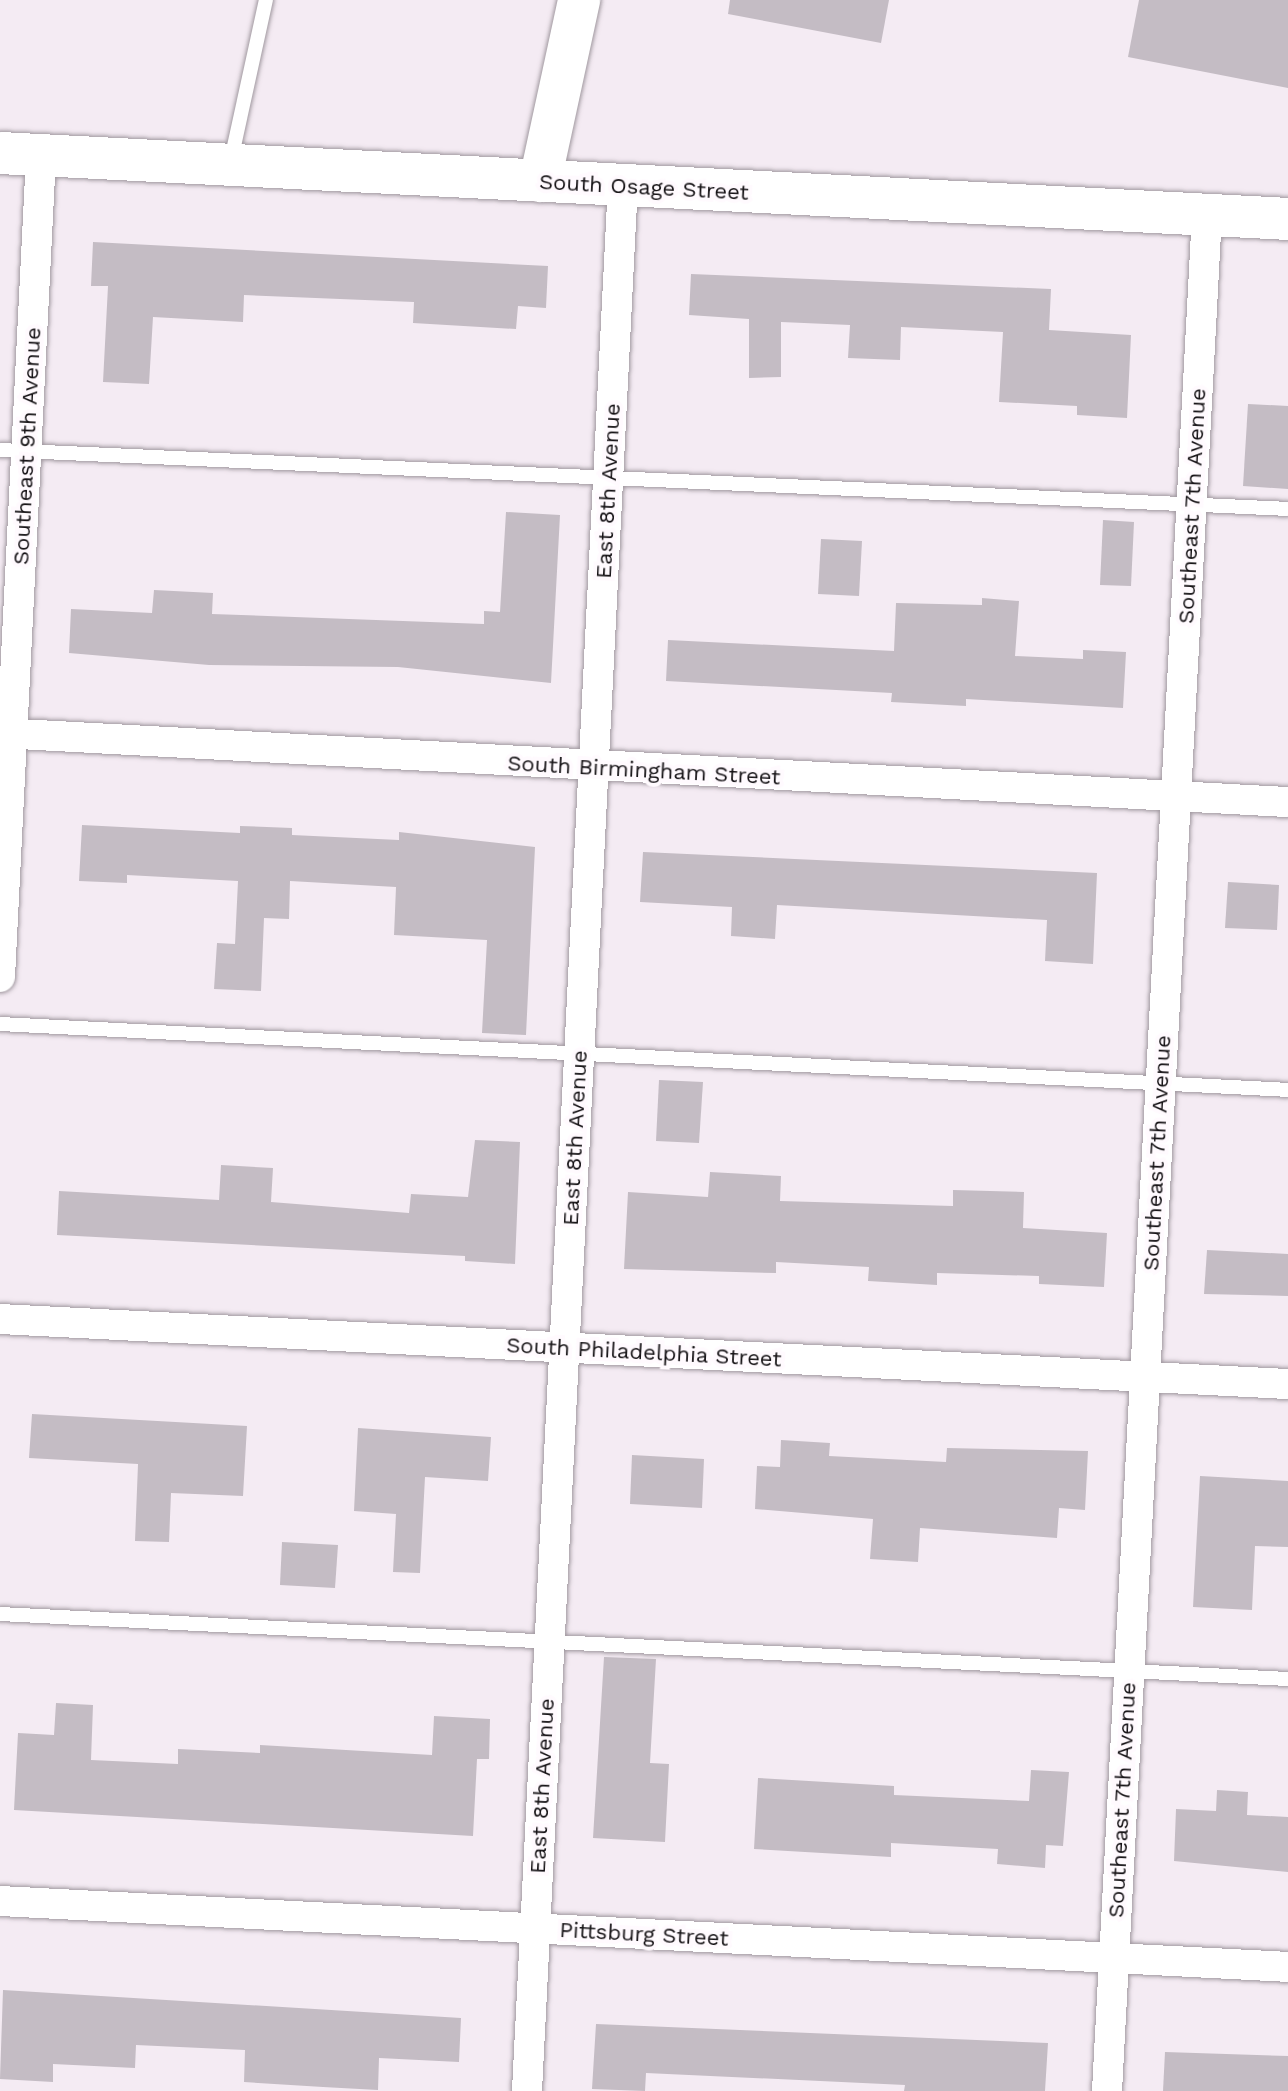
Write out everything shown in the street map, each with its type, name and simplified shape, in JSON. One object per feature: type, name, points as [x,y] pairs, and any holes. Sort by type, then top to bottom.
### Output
[{"type":"street","points":[[540,181],[579,0]]},
{"type":"street","name":"South Osage Street","points":[[0,153],[1288,219]]},
{"type":"street","name":"Southeast 9th Avenue","points":[[0,977],[13,451],[41,156]]},
{"type":"street","name":"East 8th Avenue","points":[[527,2091],[623,186]]},
{"type":"street","name":"Southeast 7th Avenue","points":[[1107,2091],[1207,215]]},
{"type":"street","name":"South Birmingham Street","points":[[6,733],[594,768],[1288,802]]},
{"type":"street","name":"South Philadelphia Street","points":[[0,1319],[1288,1384]]},
{"type":"street","name":"Pittsburg Street","points":[[0,1901],[1288,1967]]},
{"type":"lane","points":[[230,166],[266,0]]},
{"type":"lane","points":[[13,451],[1288,509]]},
{"type":"lane","points":[[0,1024],[1288,1090]]},
{"type":"lane","points":[[0,1614],[1288,1679]]},
{"type":"building","points":[[730,0],[889,0],[881,43],[728,14]]},
{"type":"building","points":[[1139,0],[1288,0],[1288,88],[1128,57]]},
{"type":"building","points":[[93,242],[548,266],[546,308],[518,306],[516,329],[413,323],[414,302],[244,295],[243,322],[153,317],[149,384],[103,382],[108,286],[91,286]]},
{"type":"building","points":[[691,274],[1051,289],[1049,330],[1131,335],[1127,418],[1077,415],[1077,406],[999,402],[1003,332],[901,327],[900,360],[848,358],[850,325],[781,322],[781,377],[749,378],[749,319],[689,315]]},
{"type":"building","points":[[1248,404],[1288,406],[1288,489],[1243,486]]},
{"type":"building","points":[[506,512],[560,515],[551,683],[398,667],[209,665],[69,653],[71,609],[152,613],[154,590],[213,593],[212,614],[484,624],[484,611],[500,612]]},
{"type":"building","points":[[1103,520],[1134,522],[1131,586],[1100,585]]},
{"type":"building","points":[[821,539],[862,541],[859,596],[818,594]]},
{"type":"building","points":[[982,598],[1019,601],[1015,656],[1083,659],[1083,650],[1126,652],[1123,708],[966,699],[966,706],[891,702],[892,693],[666,681],[668,640],[894,651],[896,603],[982,605]]},
{"type":"building","points":[[82,825],[240,833],[240,826],[292,828],[292,835],[399,840],[399,832],[535,847],[526,1035],[482,1033],[487,940],[394,935],[396,887],[290,881],[289,919],[264,918],[261,991],[214,989],[217,943],[235,944],[238,881],[127,875],[127,883],[79,881]]},
{"type":"building","points":[[643,852],[1097,873],[1093,964],[1045,961],[1047,920],[777,905],[775,939],[731,936],[732,907],[640,902]]},
{"type":"building","points":[[1228,882],[1279,885],[1277,930],[1225,928]]},
{"type":"building","points":[[659,1080],[703,1082],[699,1143],[656,1141]]},
{"type":"building","points":[[475,1140],[520,1142],[515,1264],[465,1261],[465,1256],[57,1235],[59,1191],[219,1200],[221,1165],[273,1168],[271,1202],[409,1213],[411,1194],[468,1197]]},
{"type":"building","points":[[710,1172],[781,1176],[780,1201],[953,1206],[953,1190],[1024,1192],[1023,1228],[1107,1233],[1104,1287],[1039,1284],[1039,1276],[937,1273],[937,1285],[868,1281],[869,1267],[776,1262],[776,1273],[624,1269],[628,1192],[708,1197]]},
{"type":"building","points":[[1207,1250],[1288,1254],[1288,1296],[1204,1294]]},
{"type":"building","points":[[32,1414],[247,1426],[243,1496],[171,1493],[169,1542],[135,1541],[138,1464],[29,1458]]},
{"type":"building","points":[[358,1428],[491,1437],[488,1481],[425,1477],[420,1573],[393,1572],[396,1514],[354,1511]]},
{"type":"building","points":[[781,1440],[830,1443],[829,1456],[946,1462],[947,1448],[1088,1451],[1085,1510],[1059,1508],[1057,1538],[920,1528],[918,1562],[870,1559],[873,1519],[755,1509],[757,1466],[780,1467]]},
{"type":"building","points":[[632,1455],[704,1459],[702,1508],[630,1504]]},
{"type":"building","points":[[1200,1476],[1288,1481],[1288,1547],[1255,1546],[1252,1610],[1193,1607]]},
{"type":"building","points":[[282,1542],[338,1545],[335,1588],[280,1585]]},
{"type":"building","points":[[604,1657],[656,1659],[650,1763],[669,1764],[665,1842],[593,1838]]},
{"type":"building","points":[[56,1703],[93,1705],[91,1760],[178,1764],[178,1749],[260,1753],[260,1745],[432,1755],[434,1716],[490,1719],[489,1759],[477,1759],[473,1836],[14,1810],[18,1733],[54,1735]]},
{"type":"building","points":[[1031,1770],[1069,1772],[1063,1846],[1046,1845],[1045,1868],[997,1864],[998,1849],[891,1843],[891,1857],[754,1849],[758,1778],[894,1786],[894,1795],[1029,1801]]},
{"type":"building","points":[[1217,1790],[1248,1792],[1247,1815],[1288,1817],[1288,1872],[1174,1861],[1176,1809],[1216,1811]]},
{"type":"building","points":[[3,1990],[461,2018],[459,2062],[379,2058],[378,2090],[244,2082],[245,2050],[136,2045],[135,2068],[53,2064],[53,2082],[0,2079]]},
{"type":"building","points":[[596,2024],[1048,2043],[1045,2091],[904,2091],[905,2085],[646,2073],[645,2091],[592,2089]]},
{"type":"building","points":[[1165,2052],[1288,2056],[1288,2091],[1163,2091]]}]
